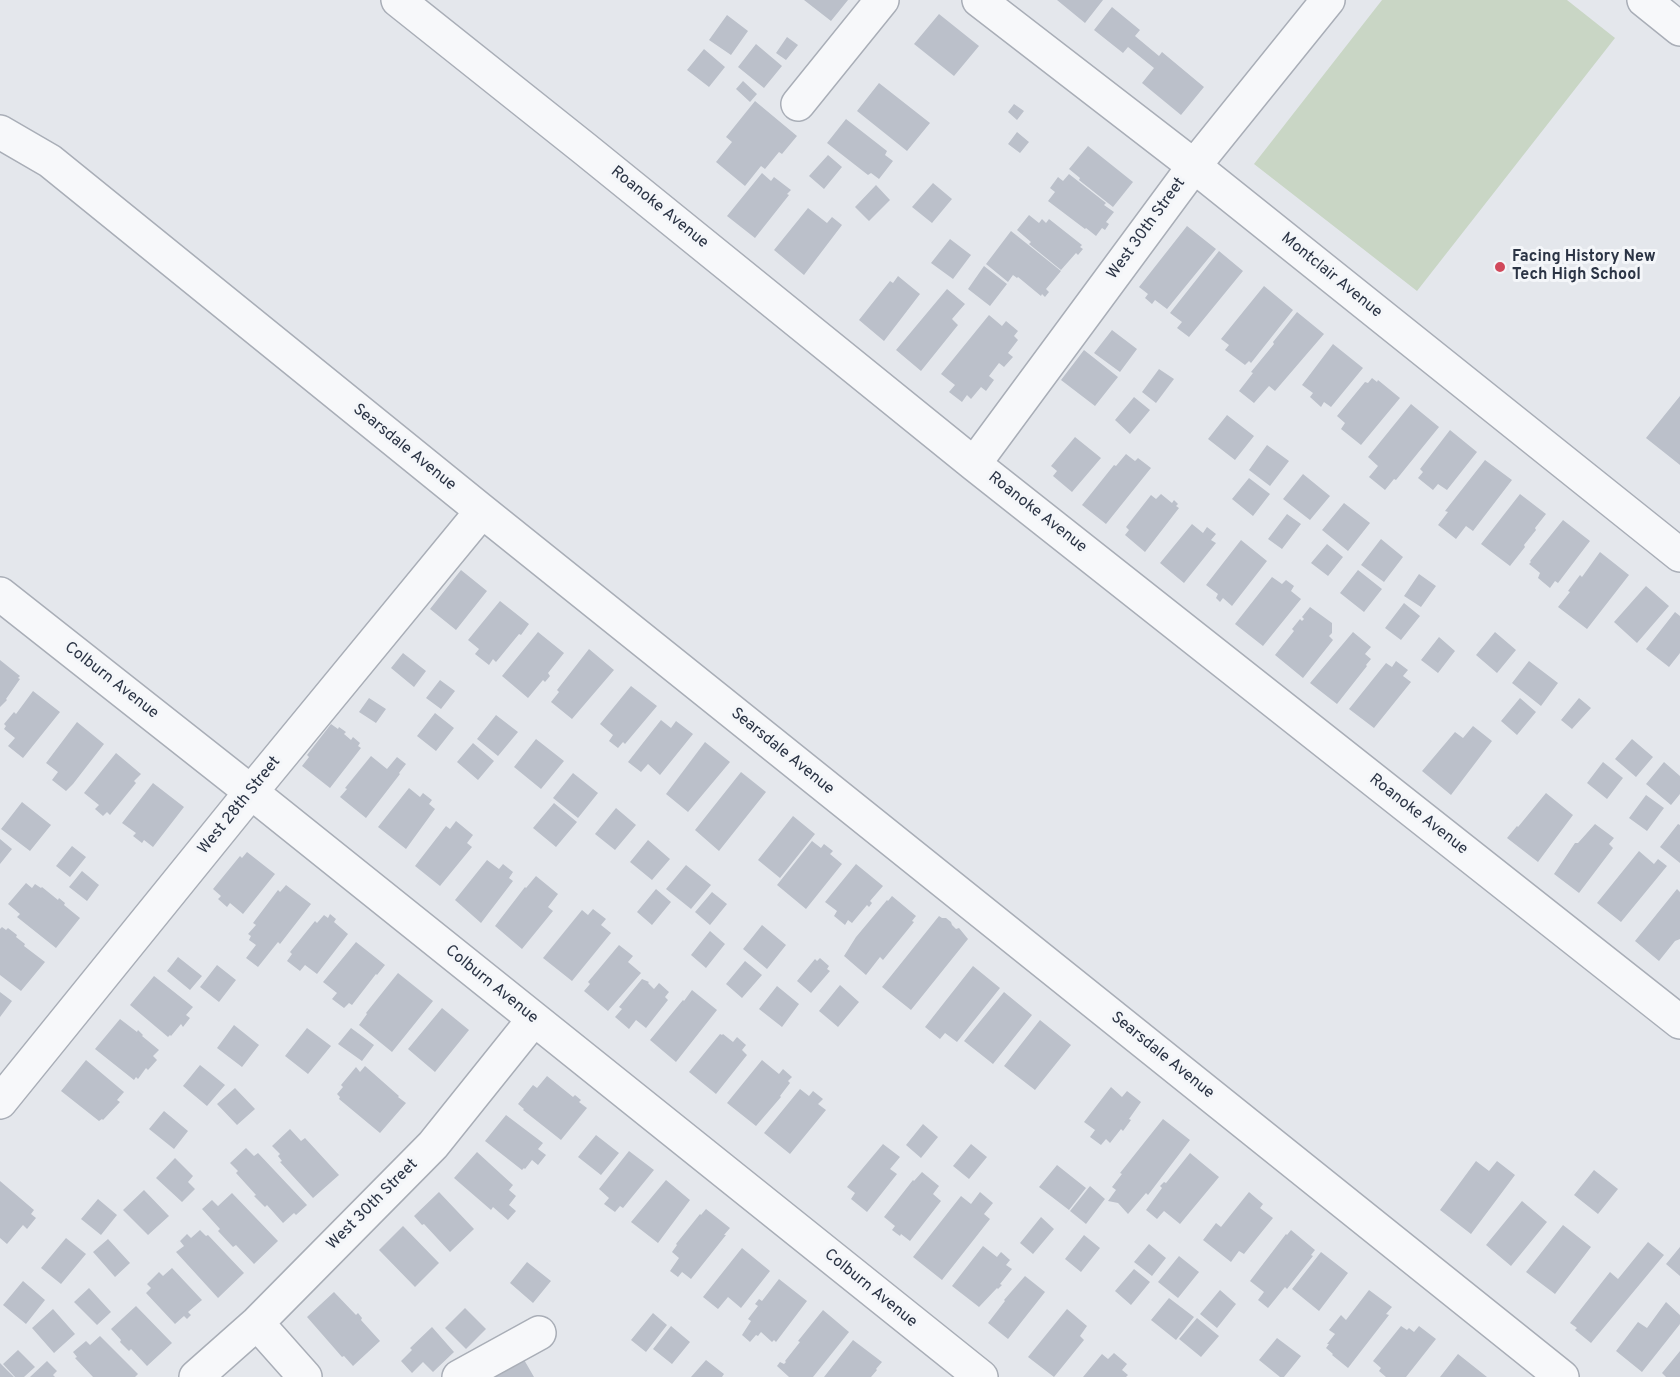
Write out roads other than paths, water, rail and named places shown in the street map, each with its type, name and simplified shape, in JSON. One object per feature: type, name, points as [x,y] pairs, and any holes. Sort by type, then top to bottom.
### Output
[{"type":"street","name":"Roanoke Avenue","points":[[398,0],[576,141],[974,464],[1680,1022]]},
{"type":"street","points":[[798,104],[882,0]]},
{"type":"street","name":"Montclair Avenue","points":[[979,0],[1194,166],[1680,555]]},
{"type":"street","name":"West 30th Street","points":[[974,464],[1194,166],[1328,0]]},
{"type":"street","points":[[1644,0],[1680,29]]},
{"type":"street","name":"Searsdale Avenue","points":[[0,132],[50,161],[482,511],[1562,1377]]},
{"type":"street","name":"West 28th Street","points":[[0,1102],[482,511]]},
{"type":"street","name":"Colburn Avenue","points":[[0,594],[251,792],[981,1377]]},
{"type":"street","name":"West 30th Street","points":[[196,1377],[257,1323],[433,1145],[534,1020]]},
{"type":"street","points":[[257,1323],[305,1377]]},
{"type":"street","points":[[459,1377],[539,1333]]},
{"type":"place","name":"Facing History New Tech High School","points":[[1500,267]]}]
